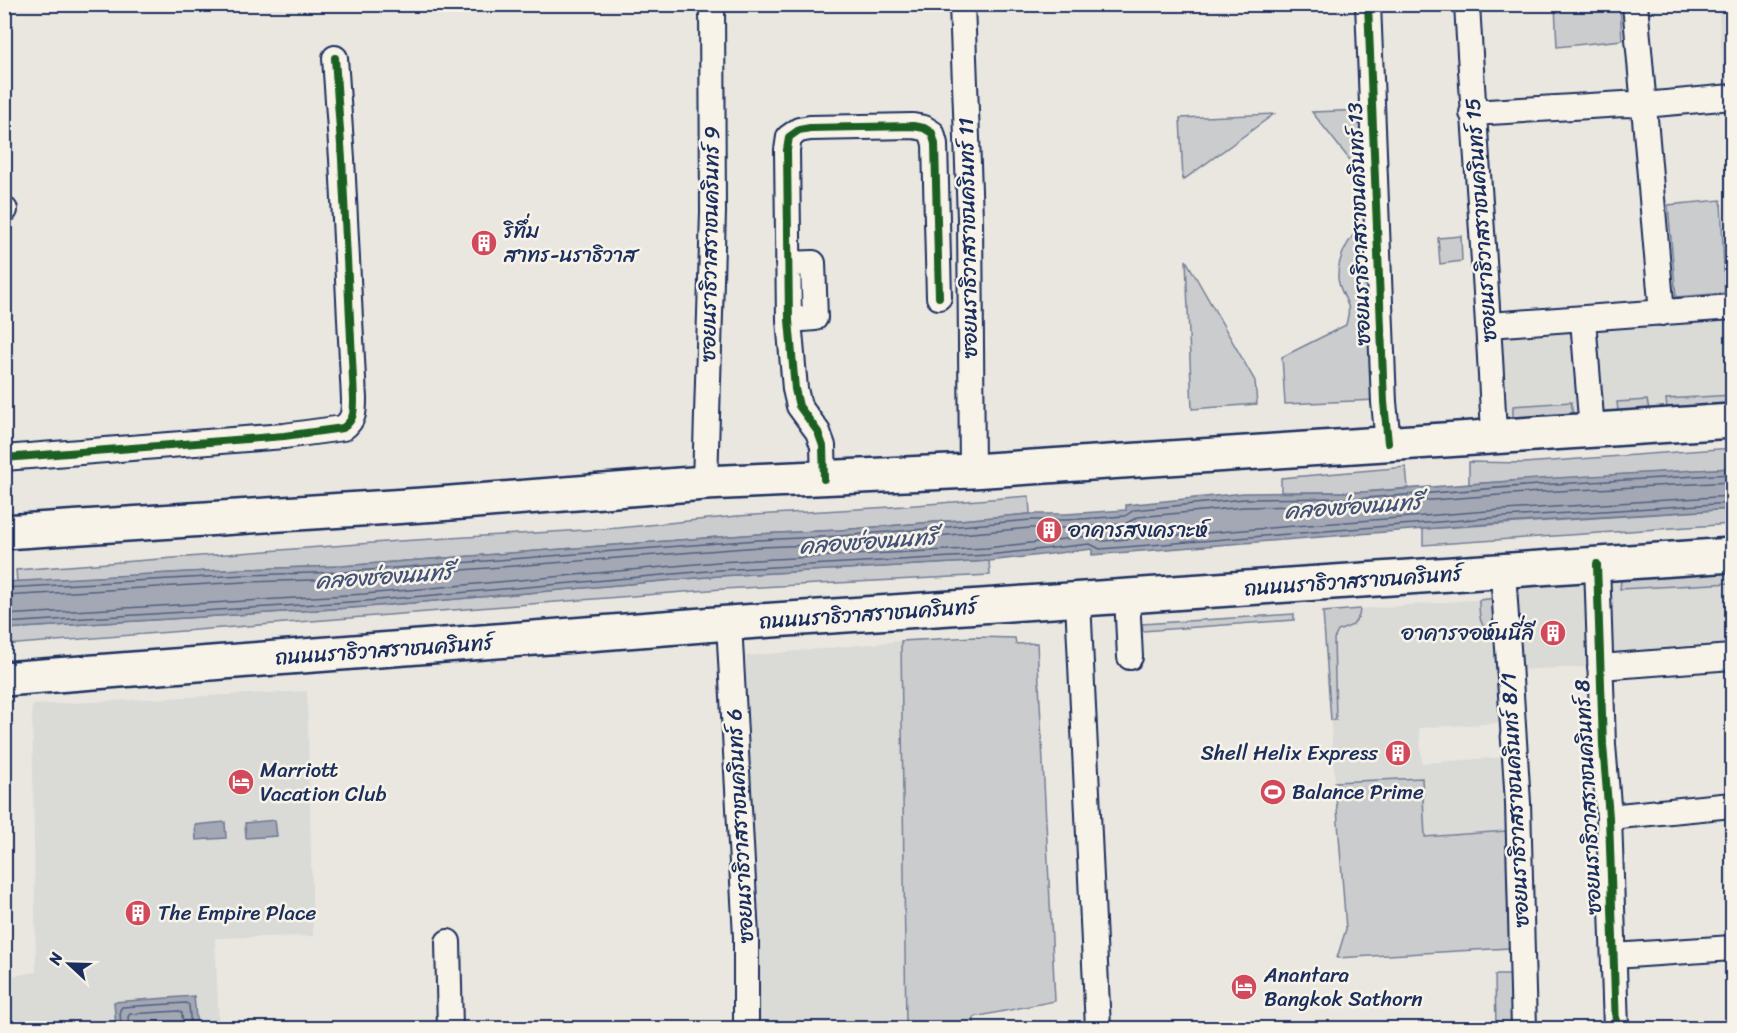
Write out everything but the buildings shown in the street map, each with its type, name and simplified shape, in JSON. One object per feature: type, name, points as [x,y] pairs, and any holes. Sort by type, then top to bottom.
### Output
[{"type":"main road","points":[[4,532],[438,504],[705,483],[972,471],[1732,420]]},
{"type":"main road","name":"ถนนนราธิวาสราชนครินทร์","points":[[4,679],[729,623],[1732,555]]},
{"type":"street","name":"ซอยนราธิวาสราชนครินทร์ 9","points":[[705,483],[713,212],[712,4]]},
{"type":"street","name":"ซอยนราธิวาสราชนครินทร์ 11","points":[[962,4],[970,218],[972,471]]},
{"type":"street","name":"ซอยนราธิวาสราชนครินทร์ 13","points":[[1368,4],[1384,402],[1388,443]]},
{"type":"street","name":"ซอยนราธิวาสราชนครินทร์ 15","points":[[1467,4],[1472,113],[1490,325],[1494,436]]},
{"type":"street","points":[[1635,4],[1662,313]]},
{"type":"street","points":[[4,458],[284,436],[343,428],[350,423],[354,414],[354,387],[335,58]]},
{"type":"street","points":[[1472,113],[1624,104],[1644,105],[1732,97]]},
{"type":"street","points":[[824,479],[823,446],[818,432],[799,406],[795,389],[789,320],[787,150],[789,136],[799,130],[810,128],[913,126],[924,128],[932,133],[935,144],[939,297]]},
{"type":"street","points":[[1490,325],[1582,320],[1732,307]]},
{"type":"street","points":[[1582,320],[1592,430]]},
{"type":"street","name":"ซอยนราธิวาสราชนครินทร์ 8","points":[[1597,564],[1616,1029]]},
{"type":"street","name":"ซอยนราธิวาสราชนครินทร์ 8/1","points":[[1503,572],[1518,803],[1524,1029]]},
{"type":"street","points":[[1127,597],[1130,657]]},
{"type":"street","points":[[1078,600],[1098,1029]]},
{"type":"street","name":"ซอยนราธิวาสราชนครินทร์ 6","points":[[729,623],[746,937],[746,1029]]},
{"type":"street","points":[[1600,667],[1732,657]]},
{"type":"street","points":[[1609,816],[1732,805]]},
{"type":"street","points":[[448,942],[450,1029]]},
{"type":"street","points":[[1614,956],[1732,948]]},
{"type":"shaded area","points":[[1555,5],[1620,5],[1622,40],[1557,47]]},
{"type":"shaded area","points":[[1718,5],[1732,5],[1732,82],[1724,83]]},
{"type":"shaded area","points":[[1365,110],[1368,183],[1312,112]]},
{"type":"shaded area","points":[[1274,114],[1183,180],[1180,118]]},
{"type":"shaded area","points":[[1721,200],[1725,293],[1676,297],[1668,205]]},
{"type":"shaded area","points":[[1369,217],[1377,400],[1285,404],[1282,357],[1346,325],[1349,308],[1339,283],[1339,267],[1348,243]]},
{"type":"shaded area","points":[[1461,236],[1462,261],[1440,264],[1438,238]]},
{"type":"shaded area","points":[[1186,260],[1255,381],[1257,404],[1192,409]]},
{"type":"shaded area","points":[[1732,308],[1732,403],[1481,421],[1479,331]]},
{"type":"shaded area","points":[[1732,395],[1732,403],[1667,408],[1666,399]]},
{"type":"shaded area","points":[[1647,400],[1649,409],[1618,411],[1617,402]]},
{"type":"shaded area","points":[[1571,402],[1573,414],[1513,418],[1513,406]]},
{"type":"shaded area","points":[[1732,448],[1732,468],[1469,484],[1469,462],[1524,463]]},
{"type":"shaded area","points":[[1406,467],[1408,488],[1364,492],[1281,492],[1281,478]]},
{"type":"shaded area","points":[[1029,496],[1030,514],[840,530],[758,534],[342,566],[244,569],[17,582],[16,570],[399,541],[619,528],[737,516]]},
{"type":"shaded area","points":[[1732,509],[1732,524],[1423,545],[1423,529]]},
{"type":"shaded area","points":[[989,561],[990,575],[722,589],[5,645],[5,629],[366,607],[719,576]]},
{"type":"shaded area","points":[[1732,567],[1732,653],[1584,667],[1518,670],[1516,583]]},
{"type":"shaded area","points":[[1732,570],[1732,583],[1620,589],[1621,581],[1626,576]]},
{"type":"shaded area","points":[[1496,598],[1500,723],[1419,728],[1422,763],[1506,757],[1506,831],[1424,837],[1422,778],[1335,782],[1323,612]]},
{"type":"shaded area","points":[[1496,598],[1497,637],[1483,626],[1479,607],[1479,600]]},
{"type":"shaded area","points":[[1360,609],[1359,616],[1353,625],[1338,631],[1334,639],[1336,720],[1331,720],[1323,612]]},
{"type":"shaded area","points":[[1294,614],[1294,620],[1143,631],[1142,624]]},
{"type":"shaded area","points":[[974,637],[1015,638],[1016,644],[1037,643],[1055,1001],[974,1017],[974,1028],[906,1028],[901,641]]},
{"type":"shaded area","points":[[901,641],[906,1028],[757,1028],[746,656]]},
{"type":"shaded area","points":[[307,691],[313,936],[215,938],[219,1028],[5,1028],[5,977],[36,972],[32,705]]},
{"type":"shaded area","points":[[1422,778],[1425,837],[1506,831],[1509,948],[1337,958],[1346,929],[1335,782]]},
{"type":"shaded area","points":[[1495,975],[1513,975],[1516,1028],[1496,1028]]},
{"type":"water","name":"คลองช่องนนทรี","points":[[1732,468],[1732,509],[1488,524],[1092,555],[1092,549],[989,561],[719,576],[366,607],[5,629],[5,582],[342,566],[1030,514],[1126,510],[1126,505],[1244,493],[1364,492]]},
{"type":"water","points":[[275,820],[277,836],[246,838],[245,823]]},
{"type":"water","points":[[225,822],[226,838],[196,840],[195,825]]},
{"type":"water","points":[[194,996],[197,1028],[116,1028],[114,1002]]},
{"type":"cycle path","points":[[1368,4],[1384,402],[1388,443]]},
{"type":"cycle path","points":[[4,458],[284,436],[343,428],[349,422],[354,399],[335,58]]},
{"type":"cycle path","points":[[824,479],[823,446],[818,432],[799,406],[795,389],[789,320],[787,150],[789,137],[799,130],[810,128],[913,126],[924,128],[932,133],[935,144],[939,297]]},
{"type":"cycle path","points":[[1597,564],[1616,1028]]},
{"type":"place","name":"ริทึ่ม สาทร-นราธิวาส","points":[[484,243]]},
{"type":"place","name":"อาคารสงเคราะห์","points":[[1049,530]]},
{"type":"place","name":"อาคารจอห์นนี่ลี","points":[[1553,633]]},
{"type":"place","name":"Shell Helix Express","points":[[1398,753]]},
{"type":"place","name":"Marriott Vacation Club","points":[[241,782]]},
{"type":"place","name":"Balance Prime","points":[[1273,792]]},
{"type":"place","name":"The Empire Place","points":[[138,913]]},
{"type":"place","name":"Anantara Bangkok Sathorn","points":[[1244,987]]}]
